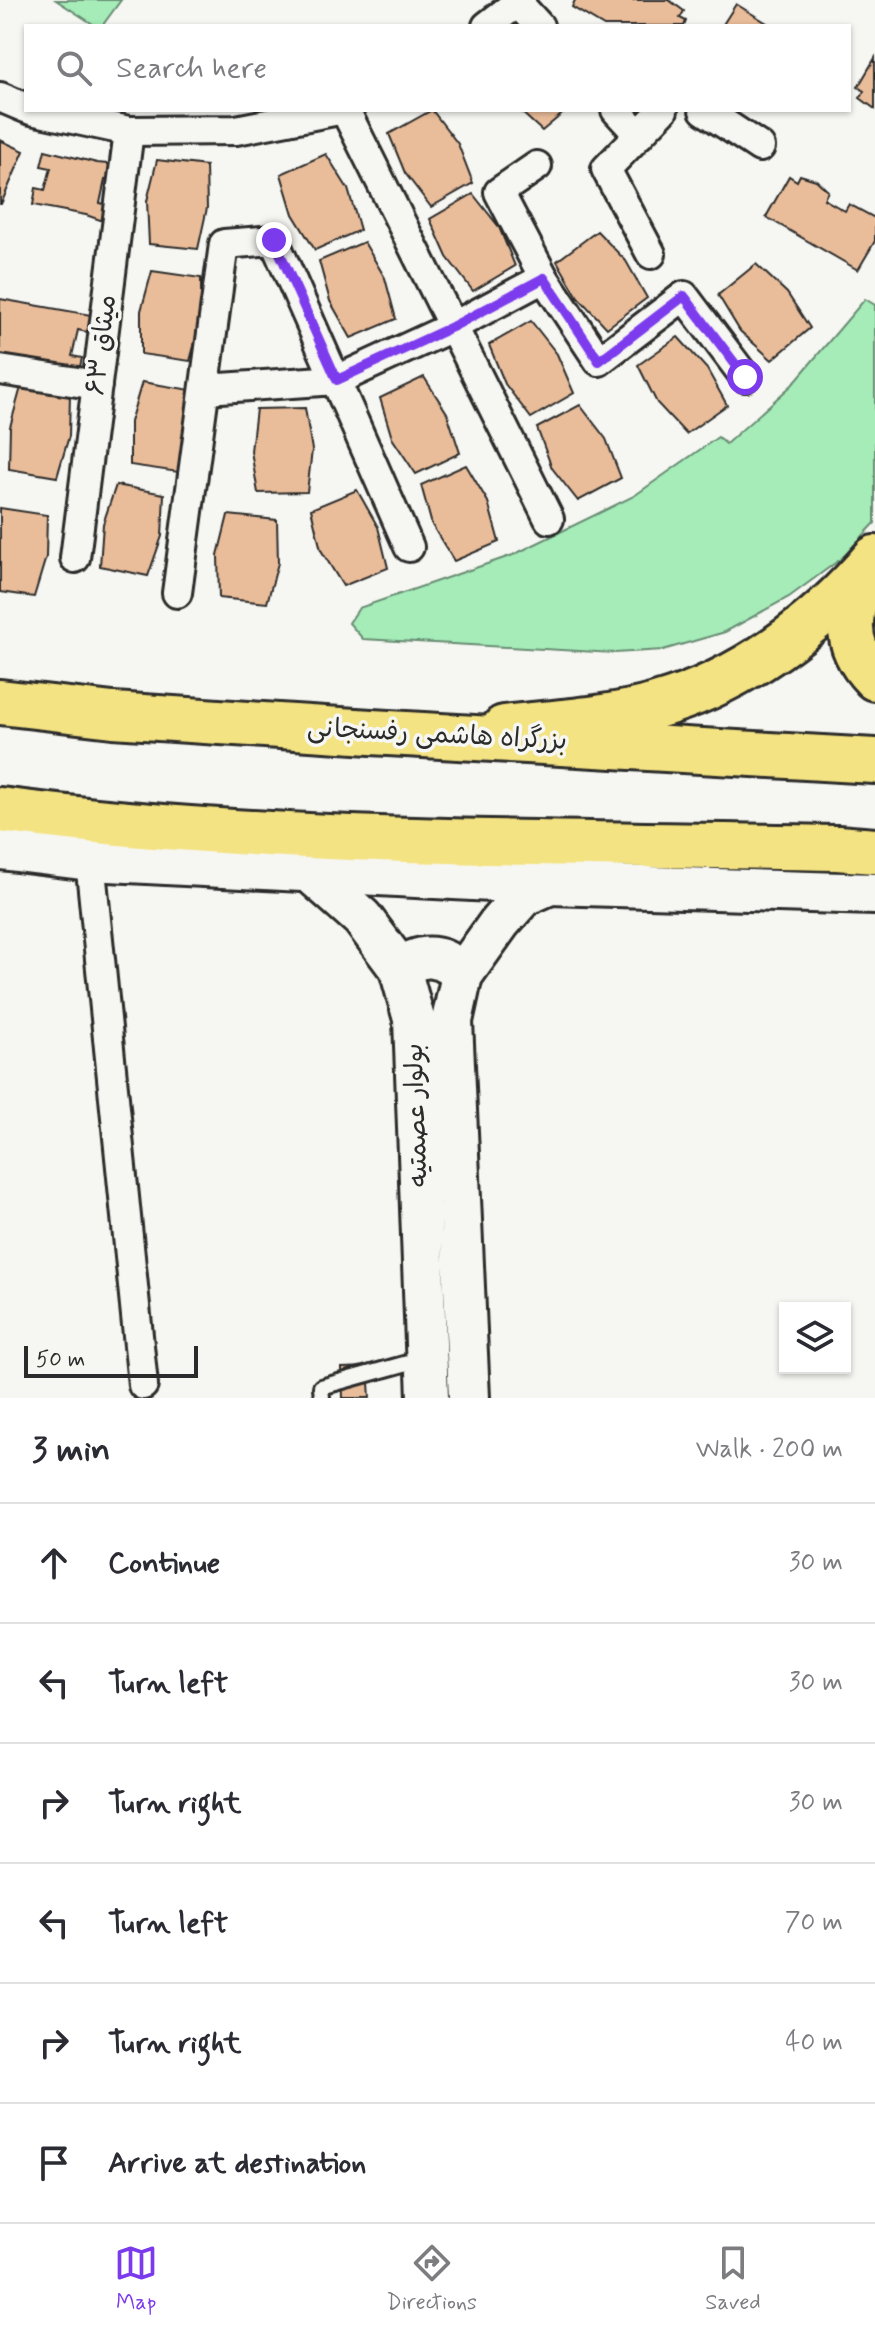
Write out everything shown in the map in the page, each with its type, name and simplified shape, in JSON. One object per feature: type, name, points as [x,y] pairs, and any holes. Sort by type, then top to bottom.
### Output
[{"type":"main road","points":[[871,563],[851,611],[850,626],[857,655],[875,678]]},
{"type":"main road","points":[[442,735],[589,718],[656,706],[729,678],[789,640],[840,597],[871,563]]},
{"type":"main road","name":"بزرگراه هاشمی رفسنجانی","points":[[0,702],[113,715],[875,761]]},
{"type":"main road","points":[[0,810],[94,822],[340,838],[875,851]]},
{"type":"street","points":[[490,24],[520,2],[537,24]]},
{"type":"street","points":[[0,97],[24,107]]},
{"type":"street","points":[[42,112],[129,131],[236,130],[331,112]]},
{"type":"street","points":[[343,112],[549,519]]},
{"type":"street","points":[[618,112],[639,135]]},
{"type":"street","points":[[651,254],[606,169],[661,112]]},
{"type":"street","points":[[707,112],[760,147]]},
{"type":"street","name":"میثاق ۶۳","points":[[75,558],[129,131]]},
{"type":"street","points":[[537,166],[499,192],[544,278],[599,361],[684,296],[745,377]]},
{"type":"street","points":[[177,593],[224,244],[274,240],[409,547]]},
{"type":"street","points":[[206,389],[337,380],[452,327],[544,278]]},
{"type":"street","points":[[0,370],[97,385]]},
{"type":"street","points":[[0,849],[90,860],[550,884],[875,894]]},
{"type":"street","points":[[90,860],[143,1385]]},
{"type":"street","name":"بولوار عصمتیه","points":[[308,870],[362,918],[400,969],[414,1019],[428,1398]]},
{"type":"street","name":"بولوار عصمتیه","points":[[469,1398],[452,1021],[462,975],[523,896],[550,884]]},
{"type":"street","points":[[400,969],[412,960],[440,958],[453,964],[462,975]]},
{"type":"lane","points":[[322,1398],[321,1387],[426,1358]]},
{"type":"green space","points":[[56,0],[121,0],[103,24],[93,24]]},
{"type":"green space","points":[[865,299],[875,305],[875,523],[842,558],[789,597],[725,632],[663,650],[615,653],[363,639],[349,623],[359,608],[513,555],[634,496],[718,437],[726,444],[792,385]]},
{"type":"building","points":[[575,0],[669,0],[684,11],[680,18],[686,21],[685,24],[601,24],[572,7]]},
{"type":"building","points":[[736,4],[768,24],[723,24]]},
{"type":"building","points":[[875,58],[875,109],[860,98],[864,91],[858,87]]},
{"type":"building","points":[[434,112],[458,144],[473,183],[431,207],[405,173],[389,134]]},
{"type":"building","points":[[521,112],[565,112],[542,131]]},
{"type":"building","points":[[0,140],[24,151],[1,204],[0,204]]},
{"type":"building","points":[[45,150],[118,165],[114,182],[105,180],[100,203],[109,205],[106,222],[33,205],[36,188],[45,190],[51,168],[41,166]]},
{"type":"building","points":[[326,154],[348,189],[360,230],[315,250],[293,214],[281,174]]},
{"type":"building","points":[[157,160],[206,166],[207,208],[198,249],[149,244],[147,201]]},
{"type":"building","points":[[800,175],[816,180],[828,191],[824,199],[845,211],[849,204],[875,218],[875,241],[858,270],[766,217],[789,176],[797,181]]},
{"type":"building","points":[[473,194],[499,227],[515,266],[473,291],[447,257],[430,219]]},
{"type":"building","points":[[597,231],[626,261],[647,298],[607,328],[578,297],[557,261]]},
{"type":"building","points":[[364,242],[385,278],[396,319],[351,338],[330,301],[319,261]]},
{"type":"building","points":[[756,264],[787,293],[810,328],[772,360],[740,331],[718,295]]},
{"type":"building","points":[[152,271],[201,278],[201,320],[190,361],[141,354],[141,311]]},
{"type":"building","points":[[0,299],[91,315],[87,332],[78,330],[72,356],[82,358],[78,375],[0,356]]},
{"type":"building","points":[[531,321],[557,354],[574,393],[531,418],[505,384],[489,345]]},
{"type":"building","points":[[678,337],[707,369],[727,405],[686,434],[657,403],[638,365]]},
{"type":"building","points":[[424,377],[447,413],[460,453],[416,474],[392,438],[380,398]]},
{"type":"building","points":[[142,382],[191,390],[190,432],[178,472],[130,465],[130,422]]},
{"type":"building","points":[[21,387],[70,394],[69,436],[57,477],[9,469],[10,427]]},
{"type":"building","points":[[580,405],[606,439],[621,478],[578,501],[552,468],[537,428]]},
{"type":"building","points":[[305,408],[312,450],[307,492],[258,493],[251,451],[256,409]]},
{"type":"building","points":[[466,465],[488,502],[499,542],[454,561],[432,525],[421,485]]},
{"type":"building","points":[[116,485],[164,494],[162,536],[148,576],[100,566],[103,524]]},
{"type":"building","points":[[357,490],[378,527],[388,568],[343,586],[321,550],[311,509]]},
{"type":"building","points":[[0,508],[47,515],[46,557],[34,597],[0,592]]},
{"type":"building","points":[[228,515],[277,520],[278,563],[267,603],[219,598],[218,555]]},
{"type":"building","points":[[368,1367],[370,1398],[343,1398],[342,1368]]},
{"type":"route","points":[[274,240],[337,380],[452,327],[544,278],[599,361],[684,296],[745,377]]}]
